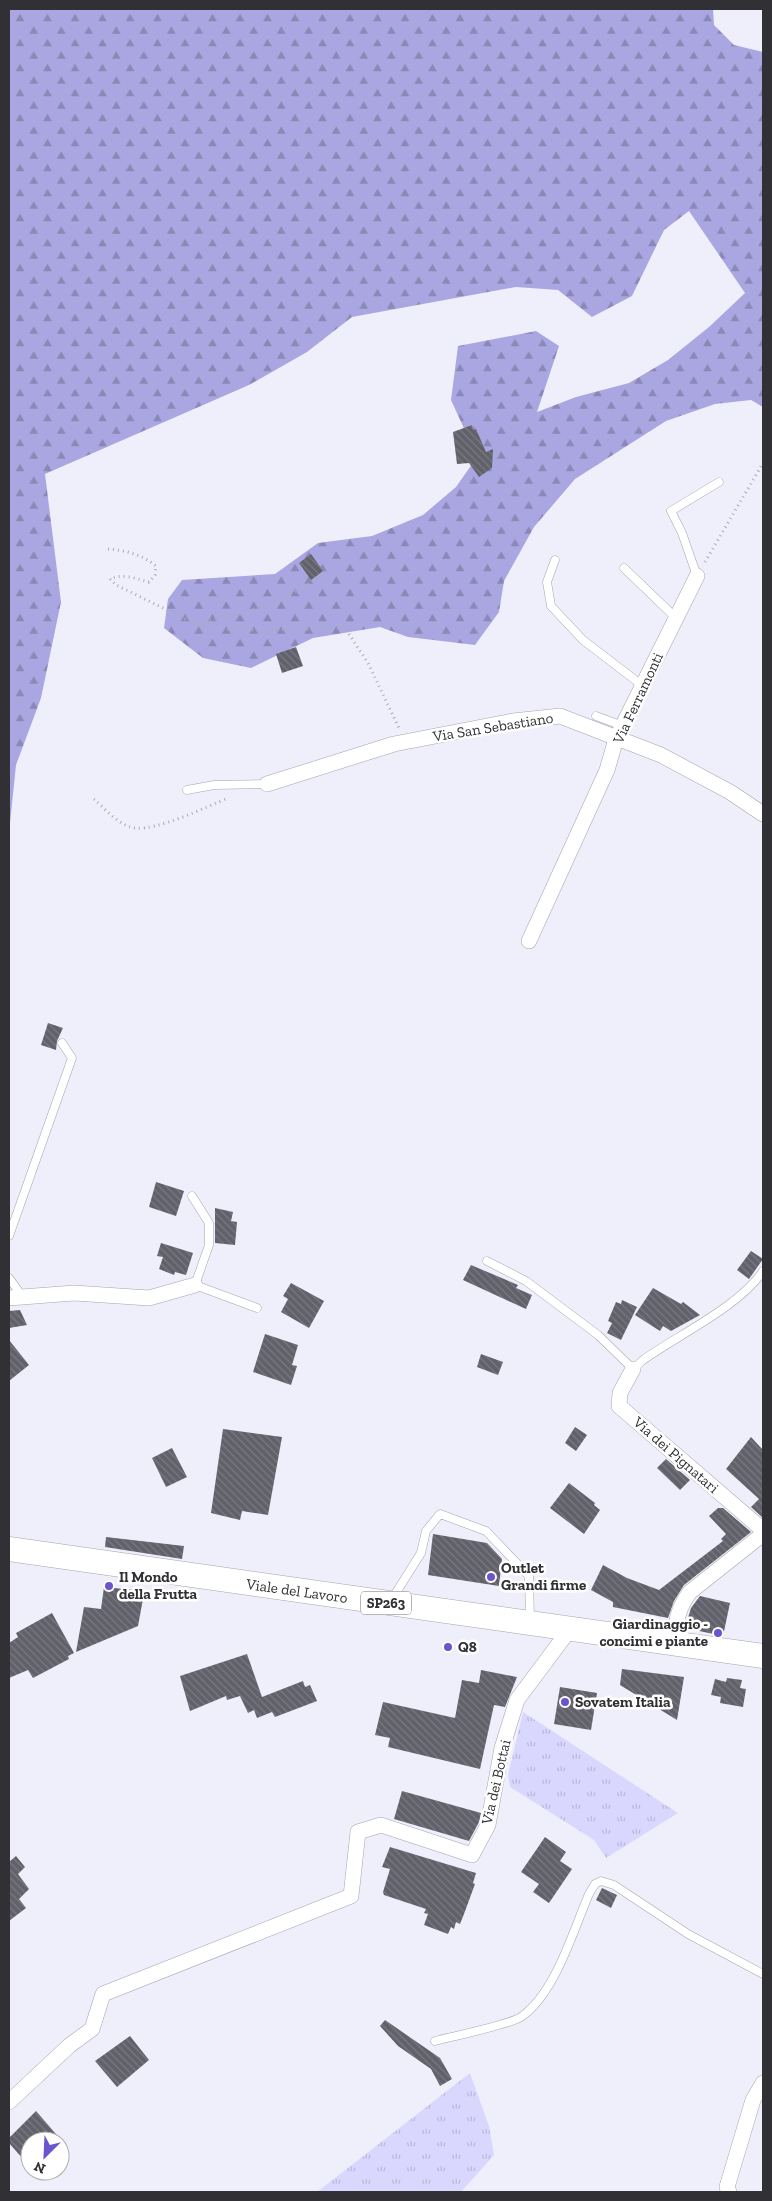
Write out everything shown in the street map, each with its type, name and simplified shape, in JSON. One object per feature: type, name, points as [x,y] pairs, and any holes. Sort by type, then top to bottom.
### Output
[{"type":"main road","name":"Viale del Lavoro","points":[[9,1550],[763,1656]]},
{"type":"street","name":"Via Ferramonti","points":[[529,941],[607,770],[619,733],[697,576]]},
{"type":"street","name":"Via San Sebastiano","points":[[267,784],[405,742],[513,721],[560,716],[619,733],[730,792],[763,814]]},
{"type":"street","points":[[15,1297],[74,1293],[149,1298],[195,1285]]},
{"type":"street","name":"Via dei Pignatari","points":[[633,1369],[620,1393],[619,1406],[763,1532],[690,1592],[681,1604],[676,1616],[674,1643]]},
{"type":"street","name":"Via dei Bottai","points":[[9,2102],[70,2045],[92,2029],[103,1994],[351,1896],[358,1832],[381,1825],[472,1855],[488,1824],[502,1748],[517,1700],[570,1629]]},
{"type":"street","points":[[727,2191],[752,2100],[763,2083]]},
{"type":"lane","points":[[697,576],[671,511],[719,482]]},
{"type":"lane","points":[[555,560],[547,582],[551,606],[583,640],[643,686]]},
{"type":"lane","points":[[624,568],[676,618]]},
{"type":"lane","points":[[596,716],[619,733]]},
{"type":"lane","points":[[187,790],[214,785],[267,784]]},
{"type":"lane","points":[[9,1236],[72,1058],[62,1043]]},
{"type":"lane","points":[[192,1196],[209,1223],[209,1245],[195,1285],[256,1308]]},
{"type":"lane","points":[[487,1261],[526,1281],[598,1334],[633,1369],[659,1349],[714,1314],[755,1284],[763,1272]]},
{"type":"lane","points":[[9,1278],[15,1297]]},
{"type":"lane","points":[[389,1604],[421,1553],[426,1531],[440,1514],[486,1531],[529,1576],[530,1623]]},
{"type":"lane","points":[[435,2040],[520,2018],[538,2001],[552,1978],[589,1894],[595,1884],[601,1881],[614,1885],[688,1934],[763,1974]]},
{"type":"path","points":[[697,576],[763,463]]},
{"type":"path","points":[[108,549],[120,550],[148,559],[156,566],[155,575],[149,582],[127,577],[110,579],[116,585],[206,629],[344,628],[368,663],[405,742]]},
{"type":"path","points":[[206,629],[204,623],[214,618],[235,615],[260,608],[290,595],[325,572]]},
{"type":"path","points":[[94,799],[119,821],[135,828],[187,816],[233,796]]},
{"type":"green space","points":[[9,9],[713,9],[714,25],[734,45],[763,52],[763,407],[751,400],[715,404],[666,421],[575,479],[534,527],[504,581],[499,612],[475,645],[408,637],[380,627],[313,638],[251,668],[203,658],[164,628],[168,599],[182,580],[275,574],[318,543],[372,536],[423,515],[456,487],[477,457],[451,400],[458,346],[536,331],[559,346],[537,412],[576,397],[629,383],[668,360],[709,327],[745,293],[689,211],[664,230],[632,296],[592,317],[558,290],[516,287],[352,317],[307,352],[249,385],[45,474],[61,602],[41,698],[16,765],[9,833]]},
{"type":"green space","points":[[523,1712],[678,1813],[606,1858],[594,1840],[510,1787],[508,1775]]},
{"type":"green space","points":[[470,2073],[489,2126],[494,2155],[461,2192],[317,2192]]},
{"type":"building","points":[[472,425],[473,430],[476,429],[486,452],[493,449],[492,468],[479,477],[469,463],[457,464],[453,432]]},
{"type":"building","points":[[311,554],[323,571],[311,580],[299,563]]},
{"type":"building","points":[[296,647],[303,666],[282,673],[276,654]]},
{"type":"building","points":[[48,1023],[63,1028],[57,1041],[56,1050],[41,1045]]},
{"type":"building","points":[[156,1182],[184,1191],[176,1216],[149,1207]]},
{"type":"building","points":[[215,1208],[233,1212],[231,1221],[237,1222],[235,1245],[215,1243]]},
{"type":"building","points":[[161,1243],[193,1253],[186,1275],[175,1272],[174,1275],[159,1269],[163,1257],[157,1256]]},
{"type":"building","points":[[751,1251],[763,1259],[749,1279],[737,1270]]},
{"type":"building","points":[[471,1265],[518,1285],[516,1288],[532,1295],[526,1309],[463,1280]]},
{"type":"building","points":[[291,1283],[324,1301],[309,1328],[281,1312],[288,1299],[283,1296]]},
{"type":"building","points":[[653,1288],[681,1304],[683,1302],[700,1315],[671,1331],[663,1326],[660,1331],[635,1315]]},
{"type":"building","points":[[622,1300],[637,1307],[621,1340],[607,1333],[612,1323],[608,1321],[616,1302],[621,1304]]},
{"type":"building","points":[[20,1310],[27,1325],[9,1328],[9,1311]]},
{"type":"building","points":[[265,1334],[298,1345],[292,1365],[297,1366],[291,1385],[253,1372]]},
{"type":"building","points":[[9,1340],[29,1365],[9,1381]]},
{"type":"building","points":[[481,1354],[503,1362],[498,1375],[477,1367]]},
{"type":"building","points":[[575,1427],[587,1435],[576,1451],[565,1443]]},
{"type":"building","points":[[223,1429],[282,1437],[268,1515],[242,1511],[240,1520],[211,1513]]},
{"type":"building","points":[[751,1437],[763,1450],[763,1518],[751,1507],[759,1499],[726,1469]]},
{"type":"building","points":[[172,1448],[187,1477],[166,1487],[152,1458]]},
{"type":"building","points":[[666,1459],[690,1480],[680,1490],[657,1468]]},
{"type":"building","points":[[569,1483],[595,1503],[594,1505],[600,1510],[584,1534],[550,1508]]},
{"type":"building","points":[[718,1508],[723,1508],[751,1532],[684,1585],[674,1601],[668,1618],[613,1607],[613,1602],[591,1590],[603,1565],[627,1578],[659,1590],[723,1541],[721,1539],[726,1534],[709,1516]]},
{"type":"building","points":[[433,1534],[487,1543],[502,1559],[499,1586],[428,1575]]},
{"type":"building","points":[[106,1537],[184,1546],[182,1559],[105,1547]]},
{"type":"building","points":[[104,1587],[135,1590],[134,1597],[143,1599],[138,1626],[76,1652],[84,1607],[101,1609]]},
{"type":"building","points":[[700,1596],[730,1603],[723,1636],[685,1628],[691,1608]]},
{"type":"building","points":[[52,1613],[74,1653],[68,1656],[69,1659],[33,1678],[28,1670],[9,1678],[9,1643],[18,1637],[16,1633]]},
{"type":"building","points":[[247,1654],[262,1697],[303,1681],[305,1687],[310,1685],[317,1701],[275,1717],[272,1712],[257,1718],[254,1710],[248,1713],[240,1696],[227,1700],[226,1696],[190,1711],[180,1676]]},
{"type":"building","points":[[622,1669],[684,1677],[677,1720],[620,1685]]},
{"type":"building","points":[[481,1670],[517,1677],[505,1707],[494,1705],[480,1769],[388,1747],[390,1738],[375,1735],[383,1702],[455,1718],[462,1680],[479,1683]]},
{"type":"building","points":[[727,1678],[742,1680],[740,1688],[746,1689],[743,1707],[720,1703],[721,1697],[711,1695],[715,1679],[726,1682]]},
{"type":"building","points":[[560,1687],[597,1693],[591,1730],[554,1724]]},
{"type":"building","points":[[402,1791],[481,1813],[479,1822],[469,1841],[394,1819]]},
{"type":"building","points":[[545,1837],[566,1852],[560,1861],[572,1869],[549,1903],[533,1892],[539,1884],[521,1872]]},
{"type":"building","points":[[390,1847],[476,1873],[473,1883],[475,1884],[460,1924],[456,1922],[454,1929],[451,1927],[448,1934],[424,1925],[428,1914],[424,1913],[426,1909],[384,1895],[383,1892],[390,1869],[382,1867]]},
{"type":"building","points":[[16,1856],[25,1867],[18,1874],[29,1889],[19,1899],[26,1908],[9,1921],[9,1862]]},
{"type":"building","points":[[602,1888],[617,1895],[611,1908],[596,1900]]},
{"type":"building","points":[[385,2020],[440,2058],[452,2079],[440,2086],[431,2069],[398,2046],[380,2026]]},
{"type":"building","points":[[130,2036],[149,2060],[117,2087],[95,2061]]},
{"type":"building","points":[[36,2111],[53,2131],[20,2131],[20,2156],[9,2143],[9,2138]]},
{"type":"place","name":"Outlet Grandi firme","points":[[491,1577]]},
{"type":"place","name":"Il Mondo della Frutta","points":[[109,1586]]},
{"type":"place","name":"Giardinaggio - concimi e piante","points":[[718,1633]]},
{"type":"place","name":"Q8","points":[[448,1647]]},
{"type":"place","name":"Sovatem Italia","points":[[565,1702]]}]
